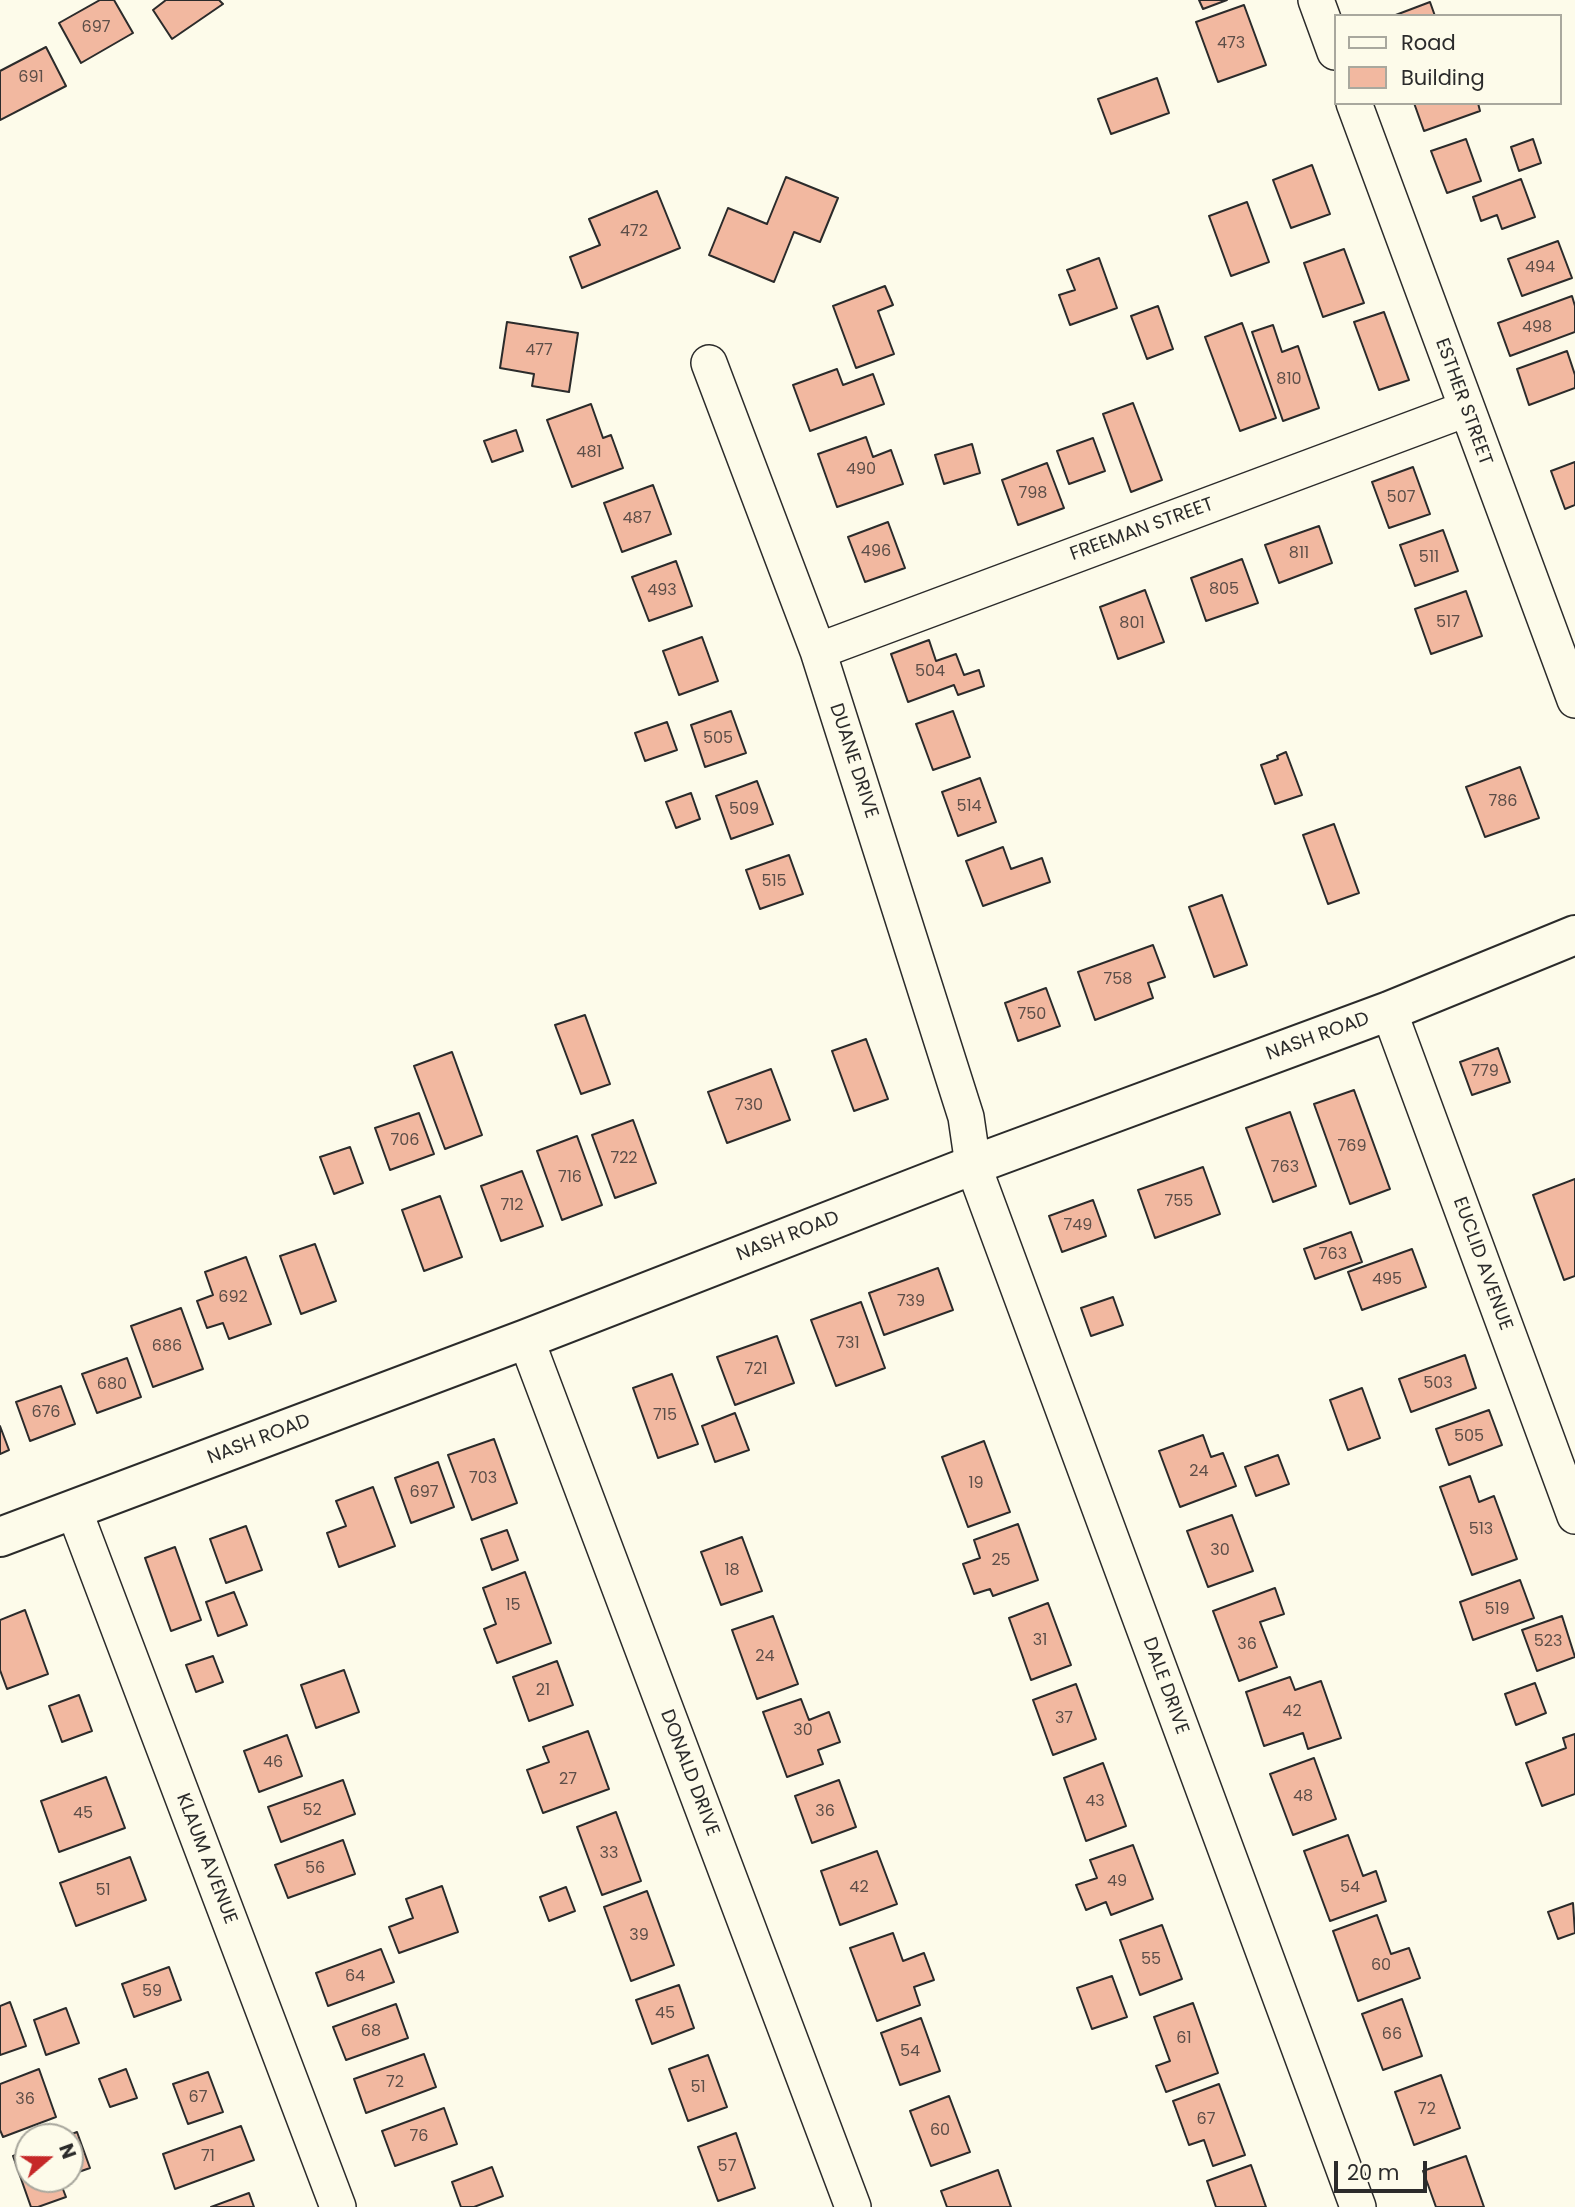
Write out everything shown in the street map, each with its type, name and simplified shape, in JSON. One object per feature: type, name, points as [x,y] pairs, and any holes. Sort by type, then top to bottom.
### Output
[{"type":"main road","name":"NASH ROAD","points":[[0,1537],[526,1339],[973,1165],[1389,1011],[1575,935]]},
{"type":"street","points":[[1316,0],[1334,49]]},
{"type":"street","name":"ESTHER STREET","points":[[1355,105],[1575,700]]},
{"type":"street","name":"DUANE DRIVE","points":[[709,363],[818,651],[966,1116],[973,1165]]},
{"type":"street","name":"FREEMAN STREET","points":[[818,651],[1466,409]]},
{"type":"street","name":"EUCLID AVENUE","points":[[1389,1011],[1575,1517]]},
{"type":"street","name":"DALE DRIVE","points":[[973,1165],[1358,2207]]},
{"type":"street","name":"DONALD DRIVE","points":[[526,1339],[853,2207]]},
{"type":"street","name":"KLAUM AVENUE","points":[[74,1510],[338,2207]]},
{"type":"building","points":[[100,0],[114,0],[133,33],[81,63],[59,23]]},
{"type":"building","points":[[166,0],[219,0],[223,4],[172,39],[153,10]]},
{"type":"building","points":[[1199,0],[1227,0],[1203,9]]},
{"type":"building","points":[[1430,2],[1434,14],[1398,14]]},
{"type":"building","points":[[1244,5],[1266,65],[1218,82],[1196,22]]},
{"type":"building","points":[[46,47],[66,86],[0,120],[0,71]]},
{"type":"building","points":[[1157,78],[1169,113],[1111,134],[1098,99]]},
{"type":"building","points":[[1415,105],[1478,105],[1480,111],[1424,131]]},
{"type":"building","points":[[1466,139],[1481,181],[1447,193],[1431,151]]},
{"type":"building","points":[[1533,139],[1541,163],[1519,171],[1511,147]]},
{"type":"building","points":[[1312,165],[1330,214],[1291,228],[1273,180]]},
{"type":"building","points":[[786,177],[838,198],[820,242],[794,232],[774,282],[709,255],[728,208],[767,224]]},
{"type":"building","points":[[1521,179],[1535,217],[1502,229],[1497,215],[1481,221],[1473,197]]},
{"type":"building","points":[[657,191],[680,248],[582,288],[570,257],[600,245],[589,219]]},
{"type":"building","points":[[1247,202],[1269,262],[1231,276],[1209,216]]},
{"type":"building","points":[[1558,241],[1572,278],[1522,296],[1508,259]]},
{"type":"building","points":[[1344,249],[1364,303],[1323,317],[1304,263]]},
{"type":"building","points":[[1099,258],[1117,308],[1070,325],[1059,295],[1075,290],[1067,270]]},
{"type":"building","points":[[885,286],[893,305],[878,311],[894,354],[856,368],[833,306]]},
{"type":"building","points":[[1572,296],[1575,306],[1575,332],[1510,356],[1498,323]]},
{"type":"building","points":[[1158,306],[1173,349],[1147,359],[1131,316]]},
{"type":"building","points":[[1384,312],[1409,380],[1379,390],[1354,322]]},
{"type":"building","points":[[507,322],[578,333],[569,392],[532,386],[534,374],[500,368]]},
{"type":"building","points":[[1242,323],[1276,418],[1240,431],[1205,337]]},
{"type":"building","points":[[1273,325],[1282,352],[1298,346],[1319,408],[1283,421],[1252,332]]},
{"type":"building","points":[[1567,351],[1575,375],[1575,388],[1529,405],[1517,369]]},
{"type":"building","points":[[837,369],[843,385],[873,374],[884,404],[810,431],[793,385]]},
{"type":"building","points":[[1133,403],[1162,480],[1131,492],[1103,414]]},
{"type":"building","points":[[591,404],[603,438],[611,435],[623,468],[572,487],[547,420]]},
{"type":"building","points":[[516,430],[523,451],[492,462],[484,441]]},
{"type":"building","points":[[866,437],[873,457],[891,450],[903,484],[837,507],[818,454]]},
{"type":"building","points":[[1093,438],[1105,471],[1069,484],[1057,451]]},
{"type":"building","points":[[972,444],[980,473],[944,484],[935,455]]},
{"type":"building","points":[[1575,462],[1575,505],[1565,509],[1551,471]]},
{"type":"building","points":[[1047,463],[1064,508],[1018,525],[1002,480]]},
{"type":"building","points":[[1413,467],[1430,514],[1389,528],[1372,482]]},
{"type":"building","points":[[653,485],[671,534],[622,552],[604,503]]},
{"type":"building","points":[[888,522],[905,568],[865,582],[848,537]]},
{"type":"building","points":[[1319,526],[1332,563],[1279,583],[1265,545]]},
{"type":"building","points":[[1443,530],[1458,571],[1415,586],[1400,545]]},
{"type":"building","points":[[1242,559],[1258,603],[1206,621],[1191,578]]},
{"type":"building","points":[[676,561],[692,606],[649,621],[632,577]]},
{"type":"building","points":[[1145,590],[1164,642],[1118,659],[1100,607]]},
{"type":"building","points":[[1466,591],[1482,636],[1431,654],[1415,609]]},
{"type":"building","points":[[702,637],[718,681],[679,695],[663,651]]},
{"type":"building","points":[[929,640],[936,661],[956,654],[964,675],[979,670],[984,686],[958,695],[954,685],[908,702],[891,654]]},
{"type":"building","points":[[731,711],[746,753],[705,767],[691,725]]},
{"type":"building","points":[[953,711],[970,757],[933,770],[916,724]]},
{"type":"building","points":[[667,722],[677,750],[645,761],[635,733]]},
{"type":"building","points":[[1286,752],[1302,795],[1275,804],[1261,765],[1278,759],[1277,756]]},
{"type":"building","points":[[1520,767],[1539,818],[1485,837],[1466,787]]},
{"type":"building","points":[[980,778],[996,822],[958,836],[942,792]]},
{"type":"building","points":[[757,781],[773,824],[731,839],[716,796]]},
{"type":"building","points":[[691,793],[700,819],[676,828],[666,802]]},
{"type":"building","points":[[1334,824],[1359,893],[1328,904],[1303,835]]},
{"type":"building","points":[[1003,847],[1011,869],[1042,858],[1050,882],[983,906],[966,861]]},
{"type":"building","points":[[789,855],[803,894],[760,909],[746,870]]},
{"type":"building","points":[[1222,895],[1247,965],[1214,977],[1189,907]]},
{"type":"building","points":[[1153,945],[1165,977],[1148,983],[1153,998],[1095,1020],[1078,972]]},
{"type":"building","points":[[1046,988],[1060,1026],[1018,1041],[1005,1003]]},
{"type":"building","points":[[585,1015],[610,1084],[581,1094],[555,1025]]},
{"type":"building","points":[[866,1039],[888,1099],[854,1111],[832,1051]]},
{"type":"building","points":[[1498,1048],[1510,1082],[1472,1095],[1460,1062]]},
{"type":"building","points":[[452,1052],[482,1135],[445,1149],[414,1066]]},
{"type":"building","points":[[771,1069],[790,1120],[727,1143],[708,1092]]},
{"type":"building","points":[[1354,1090],[1390,1189],[1350,1204],[1314,1104]]},
{"type":"building","points":[[1290,1112],[1316,1186],[1273,1202],[1246,1128]]},
{"type":"building","points":[[419,1113],[434,1154],[390,1170],[375,1128]]},
{"type":"building","points":[[633,1120],[656,1183],[615,1198],[592,1135]]},
{"type":"building","points":[[577,1136],[602,1205],[562,1220],[537,1151]]},
{"type":"building","points":[[350,1147],[363,1183],[334,1194],[320,1157]]},
{"type":"building","points":[[1203,1167],[1220,1214],[1155,1238],[1138,1190]]},
{"type":"building","points":[[522,1171],[543,1226],[501,1241],[481,1186]]},
{"type":"building","points":[[1575,1179],[1575,1276],[1564,1280],[1533,1195]]},
{"type":"building","points":[[440,1196],[462,1257],[424,1271],[402,1210]]},
{"type":"building","points":[[1093,1200],[1106,1236],[1062,1252],[1049,1216]]},
{"type":"building","points":[[1351,1232],[1362,1262],[1315,1279],[1304,1249]]},
{"type":"building","points":[[315,1244],[336,1301],[301,1314],[280,1256]]},
{"type":"building","points":[[1412,1249],[1426,1287],[1362,1310],[1348,1272]]},
{"type":"building","points":[[246,1257],[271,1324],[229,1339],[223,1323],[207,1328],[197,1301],[213,1295],[205,1272]]},
{"type":"building","points":[[938,1268],[953,1310],[884,1335],[869,1293]]},
{"type":"building","points":[[1113,1297],[1123,1325],[1091,1336],[1081,1308]]},
{"type":"building","points":[[861,1302],[885,1368],[836,1386],[811,1320]]},
{"type":"building","points":[[181,1308],[203,1369],[153,1387],[131,1326]]},
{"type":"building","points":[[777,1336],[794,1383],[735,1405],[717,1357]]},
{"type":"building","points":[[1465,1355],[1476,1388],[1411,1412],[1399,1379]]},
{"type":"building","points":[[127,1358],[141,1397],[97,1413],[82,1374]]},
{"type":"building","points":[[672,1374],[698,1444],[658,1458],[633,1388]]},
{"type":"building","points":[[61,1386],[75,1424],[30,1441],[16,1402]]},
{"type":"building","points":[[1362,1388],[1380,1438],[1348,1450],[1330,1400]]},
{"type":"building","points":[[1489,1410],[1502,1445],[1449,1465],[1436,1429]]},
{"type":"building","points":[[735,1413],[749,1450],[715,1462],[702,1426]]},
{"type":"building","points":[[0,1426],[9,1450],[0,1454]]},
{"type":"building","points":[[1203,1435],[1211,1457],[1223,1453],[1236,1486],[1180,1507],[1159,1451]]},
{"type":"building","points":[[494,1439],[517,1503],[472,1520],[448,1455]]},
{"type":"building","points":[[984,1441],[1010,1512],[968,1527],[942,1457]]},
{"type":"building","points":[[1278,1455],[1289,1484],[1256,1496],[1245,1467]]},
{"type":"building","points":[[438,1462],[454,1507],[411,1523],[395,1478]]},
{"type":"building","points":[[1470,1476],[1479,1502],[1494,1496],[1517,1559],[1472,1575],[1440,1487]]},
{"type":"building","points":[[373,1487],[395,1546],[339,1567],[327,1533],[346,1526],[336,1501]]},
{"type":"building","points":[[1232,1515],[1253,1571],[1208,1587],[1187,1531]]},
{"type":"building","points":[[1018,1524],[1038,1580],[993,1596],[990,1589],[974,1594],[963,1564],[980,1558],[974,1540]]},
{"type":"building","points":[[246,1526],[262,1570],[226,1583],[210,1539]]},
{"type":"building","points":[[507,1530],[518,1560],[492,1570],[481,1539]]},
{"type":"building","points":[[742,1537],[762,1591],[721,1605],[701,1552]]},
{"type":"building","points":[[175,1547],[201,1620],[171,1631],[145,1558]]},
{"type":"building","points":[[525,1572],[551,1643],[497,1663],[484,1629],[496,1624],[483,1588]]},
{"type":"building","points":[[1520,1580],[1534,1618],[1473,1640],[1460,1602]]},
{"type":"building","points":[[1275,1588],[1284,1614],[1260,1622],[1277,1667],[1239,1681],[1213,1611]]},
{"type":"building","points":[[234,1592],[247,1625],[218,1636],[206,1602]]},
{"type":"building","points":[[1048,1603],[1071,1665],[1031,1680],[1009,1618]]},
{"type":"building","points":[[25,1610],[48,1674],[7,1689],[0,1670],[0,1620]]},
{"type":"building","points":[[773,1616],[798,1684],[757,1699],[732,1630]]},
{"type":"building","points":[[1562,1616],[1575,1657],[1537,1671],[1522,1630]]},
{"type":"building","points":[[213,1656],[223,1682],[196,1692],[186,1665]]},
{"type":"building","points":[[557,1661],[573,1705],[529,1721],[513,1677]]},
{"type":"building","points":[[344,1670],[359,1712],[316,1728],[301,1685]]},
{"type":"building","points":[[1290,1677],[1295,1690],[1321,1681],[1341,1738],[1308,1749],[1303,1733],[1264,1746],[1246,1692]]},
{"type":"building","points":[[1535,1683],[1546,1713],[1516,1725],[1505,1694]]},
{"type":"building","points":[[1076,1684],[1096,1739],[1053,1755],[1033,1700]]},
{"type":"building","points":[[79,1695],[92,1731],[62,1742],[49,1706]]},
{"type":"building","points":[[801,1699],[809,1720],[829,1712],[840,1742],[818,1750],[823,1764],[787,1777],[763,1712]]},
{"type":"building","points":[[588,1731],[609,1789],[543,1813],[527,1770],[549,1762],[543,1747]]},
{"type":"building","points":[[1575,1734],[1575,1794],[1542,1806],[1526,1763],[1566,1748],[1563,1738]]},
{"type":"building","points":[[287,1735],[302,1776],[259,1792],[244,1751]]},
{"type":"building","points":[[1314,1758],[1336,1819],[1293,1835],[1270,1774]]},
{"type":"building","points":[[1103,1763],[1126,1826],[1086,1841],[1064,1778]]},
{"type":"building","points":[[106,1777],[125,1828],[59,1852],[41,1801]]},
{"type":"building","points":[[343,1780],[355,1814],[281,1842],[268,1807]]},
{"type":"building","points":[[839,1780],[856,1827],[812,1843],[795,1796]]},
{"type":"building","points":[[616,1812],[641,1881],[602,1895],[577,1827]]},
{"type":"building","points":[[1348,1835],[1363,1876],[1376,1871],[1386,1901],[1330,1921],[1304,1851]]},
{"type":"building","points":[[343,1840],[355,1874],[288,1898],[275,1865]]},
{"type":"building","points":[[1133,1845],[1153,1899],[1111,1915],[1106,1902],[1086,1910],[1076,1885],[1097,1878],[1090,1860]]},
{"type":"building","points":[[877,1851],[897,1904],[840,1925],[821,1871]]},
{"type":"building","points":[[130,1857],[146,1900],[76,1926],[60,1883]]},
{"type":"building","points":[[442,1886],[458,1932],[399,1953],[389,1927],[413,1918],[406,1899]]},
{"type":"building","points":[[566,1887],[575,1911],[549,1921],[540,1897]]},
{"type":"building","points":[[647,1891],[674,1965],[631,1981],[604,1907]]},
{"type":"building","points":[[1573,1903],[1575,1933],[1558,1939],[1548,1912]]},
{"type":"building","points":[[1377,1915],[1391,1954],[1409,1948],[1420,1978],[1358,2001],[1333,1931]]},
{"type":"building","points":[[1162,1925],[1182,1979],[1140,1995],[1120,1940]]},
{"type":"building","points":[[893,1933],[903,1961],[924,1953],[934,1980],[914,1987],[920,2005],[877,2021],[850,1948]]},
{"type":"building","points":[[381,1949],[394,1982],[328,2006],[316,1973]]},
{"type":"building","points":[[169,1967],[181,2000],[134,2017],[122,1984]]},
{"type":"building","points":[[1112,1976],[1127,2017],[1092,2029],[1077,1988]]},
{"type":"building","points":[[679,1985],[694,2028],[652,2044],[636,2000]]},
{"type":"building","points":[[1402,1999],[1422,2056],[1383,2070],[1362,2014]]},
{"type":"building","points":[[10,2002],[26,2046],[0,2055],[0,2006]]},
{"type":"building","points":[[1193,2003],[1218,2073],[1166,2092],[1156,2066],[1170,2061],[1154,2017]]},
{"type":"building","points":[[396,2004],[408,2038],[346,2060],[333,2027]]},
{"type":"building","points":[[66,2008],[79,2043],[46,2055],[34,2020]]},
{"type":"building","points":[[921,2018],[940,2071],[900,2085],[881,2033]]},
{"type":"building","points":[[424,2054],[436,2087],[366,2113],[354,2079]]},
{"type":"building","points":[[708,2055],[727,2107],[688,2121],[669,2069]]},
{"type":"building","points":[[39,2069],[56,2117],[40,2123],[14,2123],[14,2133],[3,2137],[0,2130],[0,2084]]},
{"type":"building","points":[[126,2069],[137,2098],[110,2107],[99,2079]]},
{"type":"building","points":[[208,2072],[223,2112],[188,2124],[173,2084]]},
{"type":"building","points":[[1441,2075],[1460,2128],[1414,2145],[1395,2092]]},
{"type":"building","points":[[1219,2084],[1245,2155],[1213,2166],[1204,2140],[1189,2145],[1173,2101]]},
{"type":"building","points":[[949,2096],[970,2152],[931,2166],[910,2111]]},
{"type":"building","points":[[444,2108],[457,2144],[395,2166],[382,2131]]},
{"type":"building","points":[[241,2126],[254,2160],[175,2189],[163,2154]]},
{"type":"building","points":[[736,2133],[755,2188],[718,2201],[698,2147]]},
{"type":"building","points":[[84,2151],[90,2168],[84,2170]]},
{"type":"building","points":[[1466,2156],[1484,2207],[1436,2207],[1423,2171]]},
{"type":"building","points":[[1251,2165],[1266,2207],[1216,2207],[1207,2181]]},
{"type":"building","points":[[492,2167],[503,2196],[474,2207],[461,2207],[452,2182]]},
{"type":"building","points":[[998,2170],[1011,2207],[947,2207],[941,2191]]},
{"type":"building","points":[[26,2193],[64,2193],[66,2197],[38,2207],[31,2207]]},
{"type":"building","points":[[249,2193],[254,2207],[211,2207]]}]
